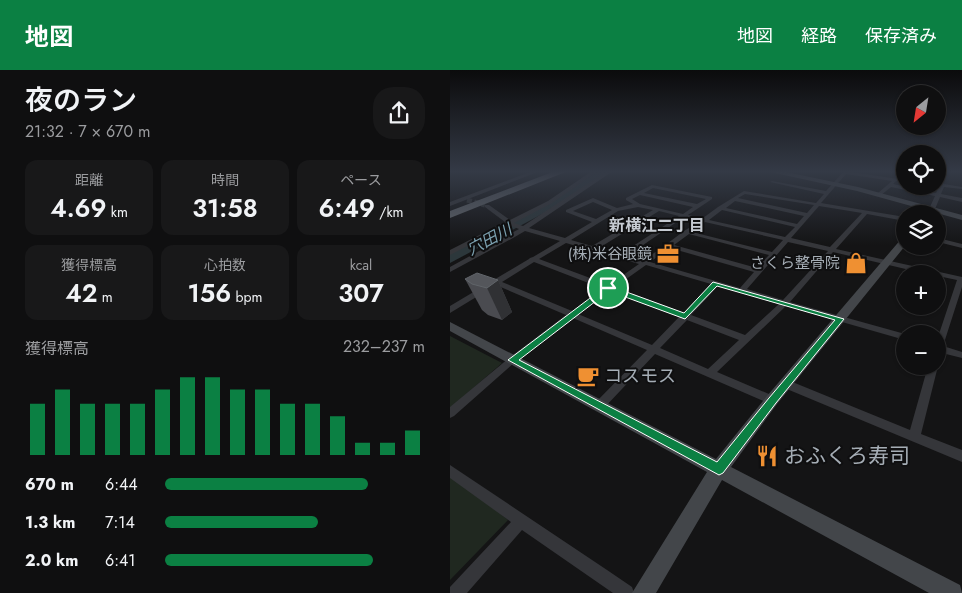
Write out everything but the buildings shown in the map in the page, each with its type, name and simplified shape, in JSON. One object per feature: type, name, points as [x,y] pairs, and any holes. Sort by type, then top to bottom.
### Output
[{"type":"highway","points":[[450,211],[492,195]]},
{"type":"highway","points":[[450,215],[502,195]]},
{"type":"street","points":[[450,204],[475,195]]},
{"type":"street","points":[[450,253],[510,224],[560,195]]},
{"type":"street","points":[[450,270],[522,229],[574,195]]},
{"type":"street","points":[[635,195],[628,199],[638,205],[900,265]]},
{"type":"street","points":[[650,195],[698,206]]},
{"type":"street","points":[[622,256],[710,198],[697,195]]},
{"type":"street","points":[[450,412],[512,360],[608,288],[739,195]]},
{"type":"street","points":[[768,195],[896,217]]},
{"type":"street","points":[[741,291],[824,195]]},
{"type":"street","points":[[884,195],[912,205]]},
{"type":"street","points":[[944,195],[962,200]]},
{"type":"street","points":[[450,196],[465,199]]},
{"type":"street","points":[[734,199],[808,215]]},
{"type":"street","points":[[596,221],[568,210],[594,200],[616,210]]},
{"type":"street","points":[[450,310],[596,221],[616,210],[638,205]]},
{"type":"street","points":[[487,206],[510,224],[522,229],[896,335]]},
{"type":"street","points":[[720,208],[799,226]]},
{"type":"street","points":[[592,248],[659,209]]},
{"type":"street","points":[[710,373],[784,303],[866,212]]},
{"type":"street","points":[[946,214],[962,218]]},
{"type":"street","points":[[686,232],[774,254]]},
{"type":"street","points":[[946,242],[962,246]]},
{"type":"street","points":[[667,245],[759,271]]},
{"type":"street","points":[[643,593],[719,469],[772,400],[896,251]]},
{"type":"street","points":[[532,260],[746,339]]},
{"type":"street","points":[[946,276],[962,279],[946,325]]},
{"type":"street","points":[[495,282],[772,400]]},
{"type":"street","points":[[600,405],[716,284]]},
{"type":"street","points":[[450,326],[952,593]]},
{"type":"street","points":[[946,350],[962,355]]},
{"type":"street","points":[[914,437],[931,375]]},
{"type":"street","points":[[786,384],[962,456]]},
{"type":"street","points":[[450,471],[520,522],[581,561],[626,593]]},
{"type":"street","points":[[456,593],[520,522]]},
{"type":"shaded area","points":[[450,336],[502,363],[450,408]]},
{"type":"shaded area","points":[[450,474],[508,520],[450,580]]},
{"type":"waterway","name":"穴田川","points":[[450,259],[567,195]]},
{"type":"tunnel","points":[[467,200],[485,205]]},
{"type":"place","name":"(株)米谷眼鏡","points":[[668,254]]},
{"type":"place","name":"さくら整骨院","points":[[856,263]]},
{"type":"place","name":"コスモス","points":[[588,376]]},
{"type":"place","name":"おふくろ寿司","points":[[767,456]]},
{"type":"district","name":"新横江二丁目","points":[[657,225]]},
{"type":"route","points":[[716,284],[840,319],[772,400],[719,469],[512,360],[608,288],[685,317],[716,284]]}]
